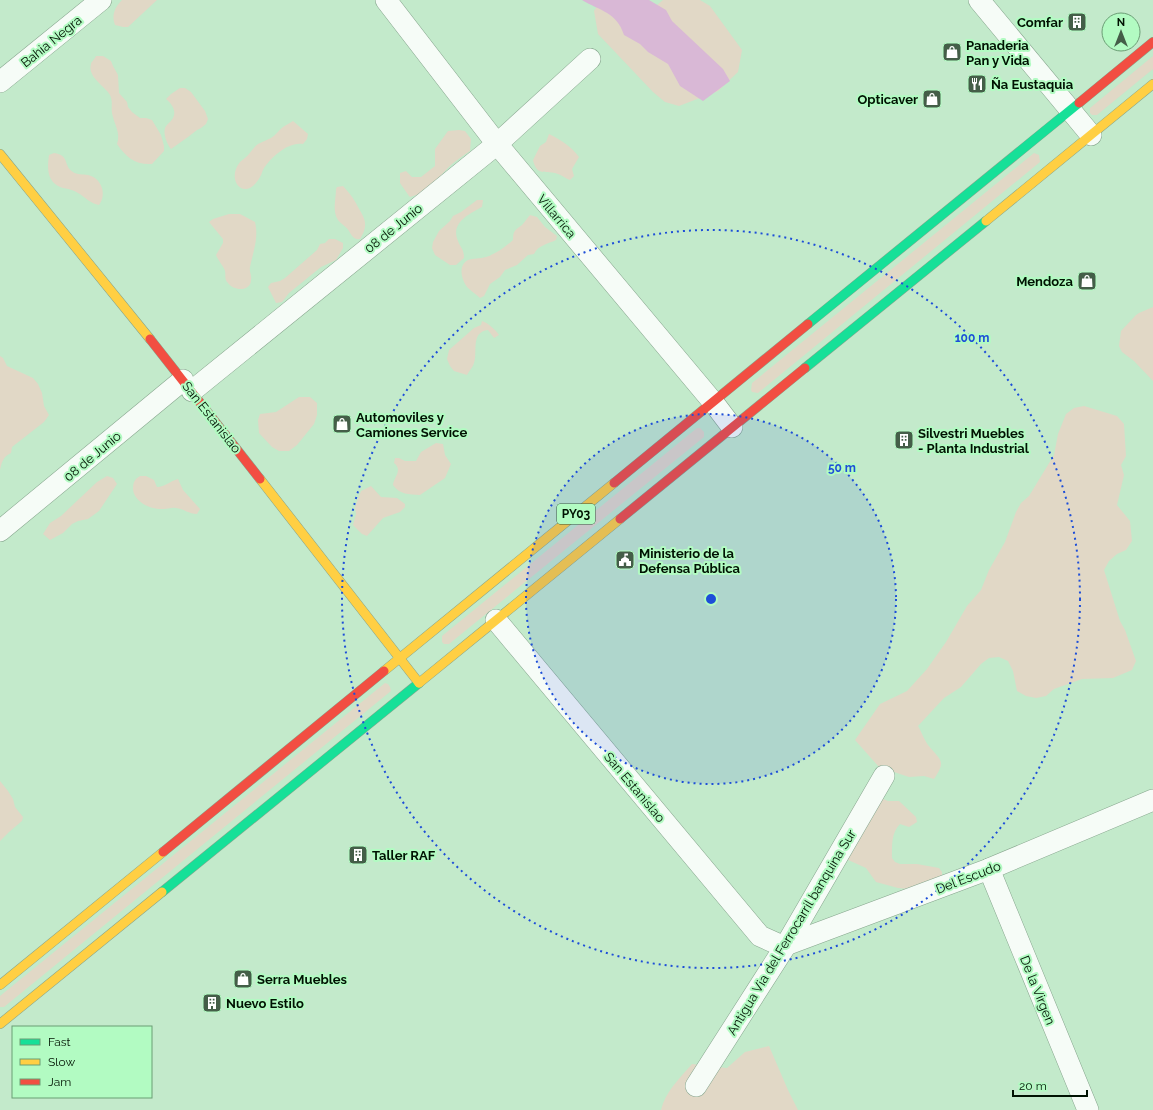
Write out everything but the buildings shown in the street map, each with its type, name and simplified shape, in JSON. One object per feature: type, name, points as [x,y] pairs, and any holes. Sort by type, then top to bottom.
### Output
[{"type":"main road","name":"PY03","points":[[0,985],[1153,42]]},
{"type":"main road","name":"PY03","points":[[0,1024],[1153,84]]},
{"type":"main road","name":"San Estanislao","points":[[0,154],[188,386],[419,683]]},
{"type":"street","name":"Bahia Negra","points":[[0,82],[101,0]]},
{"type":"street","name":"Villarrica","points":[[386,0],[497,144],[713,402],[732,427]]},
{"type":"street","points":[[978,0],[1091,135]]},
{"type":"street","name":"08 de Junio","points":[[0,531],[497,144],[590,59]]},
{"type":"street","name":"San Estanislao","points":[[496,620],[760,936],[783,945]]},
{"type":"street","name":"Antigua Via del Ferrocarril banquina Sur","points":[[696,1086],[783,945],[884,776]]},
{"type":"street","name":"Del Escudo","points":[[783,945],[989,869],[1153,800]]},
{"type":"street","name":"De la Virgen","points":[[989,869],[1088,1110]]},
{"type":"shaded area","points":[[122,0],[157,0],[128,27],[123,27],[115,25],[113,18],[117,5]]},
{"type":"shaded area","points":[[582,0],[649,0],[666,10],[672,21],[723,69],[730,81],[703,101],[680,86],[668,64],[648,52],[640,44],[624,35],[617,21],[607,13]]},
{"type":"shaded area","points":[[601,0],[650,11],[663,0],[700,0],[710,6],[742,50],[738,72],[718,91],[679,106],[665,102],[653,92],[598,34],[594,11]]},
{"type":"shaded area","points":[[96,56],[103,56],[111,61],[118,75],[119,93],[127,102],[128,107],[140,118],[152,120],[161,135],[164,151],[152,164],[136,162],[124,153],[117,144],[118,132],[112,113],[111,97],[94,77],[90,69],[91,63]]},
{"type":"shaded area","points":[[1153,56],[1153,69],[1097,115],[1092,115],[1090,113],[1090,108]]},
{"type":"shaded area","points":[[180,88],[185,88],[191,92],[205,111],[208,119],[206,124],[171,149],[166,139],[165,128],[173,118],[174,109],[166,99]]},
{"type":"shaded area","points":[[293,121],[308,134],[307,139],[303,144],[286,147],[271,159],[264,168],[261,176],[254,185],[248,189],[243,189],[239,186],[236,182],[235,176],[236,169],[240,162],[254,147],[271,138],[283,127]]},
{"type":"shaded area","points":[[448,131],[465,131],[471,139],[470,151],[452,164],[428,188],[410,197],[400,183],[400,173],[406,171],[412,177],[421,177],[435,166],[435,149]]},
{"type":"shaded area","points":[[549,134],[566,144],[579,157],[572,169],[574,176],[570,180],[554,173],[542,172],[535,166],[533,160],[540,146],[546,142]]},
{"type":"shaded area","points":[[54,153],[59,154],[64,158],[68,167],[73,172],[93,177],[100,183],[103,197],[99,205],[91,202],[76,192],[58,186],[54,183],[49,175],[48,165],[49,155]]},
{"type":"shaded area","points":[[1034,153],[1039,155],[1040,162],[758,393],[752,392],[752,383]]},
{"type":"shaded area","points":[[343,186],[353,198],[365,222],[363,234],[360,239],[353,237],[338,220],[335,213],[336,189],[337,187]]},
{"type":"shaded area","points":[[477,200],[483,200],[482,207],[462,220],[457,229],[456,235],[463,251],[464,258],[456,265],[450,265],[435,255],[432,248],[433,242],[439,231],[450,221],[453,216]]},
{"type":"shaded area","points":[[229,214],[240,214],[255,222],[256,228],[256,239],[250,267],[251,280],[248,287],[241,289],[230,286],[227,282],[224,269],[216,255],[223,243],[223,239],[209,222],[213,219]]},
{"type":"shaded area","points":[[530,215],[537,217],[545,227],[557,236],[556,240],[541,247],[534,254],[528,255],[517,265],[505,270],[500,277],[490,284],[484,296],[480,298],[469,289],[462,278],[463,266],[468,260],[486,257],[504,248],[513,240],[515,231]]},
{"type":"shaded area","points":[[329,239],[335,239],[343,243],[343,248],[336,260],[321,267],[289,293],[282,302],[276,303],[268,287],[271,283],[285,278],[317,250],[320,244],[325,243]]},
{"type":"shaded area","points":[[1153,307],[1153,381],[1134,361],[1122,352],[1119,346],[1121,331],[1136,315]]},
{"type":"shaded area","points":[[482,321],[492,327],[499,335],[494,338],[488,330],[482,332],[477,339],[473,366],[467,375],[454,371],[447,359],[449,350],[474,328],[481,325]]},
{"type":"shaded area","points":[[0,356],[3,358],[7,366],[33,378],[38,384],[42,393],[44,406],[49,415],[44,422],[12,447],[11,453],[3,460],[0,470]]},
{"type":"shaded area","points":[[299,397],[310,397],[317,403],[317,415],[314,424],[297,445],[289,451],[279,451],[272,447],[259,433],[258,420],[260,414],[276,412]]},
{"type":"shaded area","points":[[1084,406],[1117,416],[1124,424],[1126,456],[1121,465],[1124,475],[1117,505],[1130,521],[1132,541],[1126,550],[1117,554],[1109,561],[1104,570],[1120,621],[1125,630],[1136,661],[1132,670],[1113,678],[1082,679],[1054,689],[1046,696],[1036,698],[1026,696],[1017,691],[1013,671],[1008,661],[999,657],[989,658],[981,664],[961,687],[944,698],[918,726],[928,745],[940,760],[940,768],[934,779],[924,776],[909,777],[879,767],[855,740],[880,704],[907,691],[927,669],[946,642],[967,606],[981,590],[989,570],[1005,542],[1016,512],[1021,503],[1029,496],[1054,455],[1058,434],[1066,414],[1074,408]]},
{"type":"shaded area","points":[[697,428],[700,428],[704,432],[704,437],[449,644],[444,644],[442,642],[442,636]]},
{"type":"shaded area","points":[[436,443],[443,444],[445,455],[451,464],[445,478],[420,495],[399,491],[393,485],[398,471],[397,466],[394,463],[395,458],[405,461],[416,461],[421,452]]},
{"type":"shaded area","points":[[107,476],[113,478],[117,484],[99,511],[88,519],[72,524],[63,533],[50,540],[43,534],[50,523],[61,516],[97,482]]},
{"type":"shaded area","points":[[140,476],[146,476],[154,480],[157,487],[163,486],[178,479],[183,490],[200,509],[197,514],[176,508],[159,509],[149,507],[144,504],[136,498],[133,489],[133,484]]},
{"type":"shaded area","points":[[371,486],[381,497],[397,498],[405,504],[405,507],[400,512],[383,518],[367,536],[362,534],[353,525],[356,514],[355,507],[361,491]]},
{"type":"shaded area","points":[[385,683],[388,684],[391,691],[4,1007],[0,1007],[0,996]]},
{"type":"shaded area","points":[[0,781],[13,799],[15,807],[23,817],[22,821],[0,841]]},
{"type":"shaded area","points":[[878,797],[888,801],[899,801],[916,817],[917,822],[909,827],[900,824],[895,831],[892,858],[895,862],[900,864],[917,864],[939,868],[942,872],[942,877],[909,889],[898,888],[876,882],[866,868],[846,859],[849,820],[853,807],[862,801]]},
{"type":"shaded area","points":[[769,1046],[798,1110],[661,1110],[669,1091],[692,1064],[727,1068],[745,1052]]},
{"type":"traffic: fast","points":[[808,324],[1079,103]]},
{"type":"traffic: fast","points":[[805,368],[986,221]]},
{"type":"traffic: fast","points":[[162,892],[419,683]]},
{"type":"traffic: slow","points":[[986,221],[1153,84]]},
{"type":"traffic: slow","points":[[0,154],[150,339]]},
{"type":"traffic: slow","points":[[260,479],[419,683]]},
{"type":"traffic: slow","points":[[384,671],[614,483]]},
{"type":"traffic: slow","points":[[419,683],[620,519]]},
{"type":"traffic: slow","points":[[0,985],[163,852]]},
{"type":"traffic: slow","points":[[0,1024],[162,892]]},
{"type":"traffic: jam","points":[[1079,103],[1153,42]]},
{"type":"traffic: jam","points":[[614,483],[808,324]]},
{"type":"traffic: jam","points":[[150,339],[260,479]]},
{"type":"traffic: jam","points":[[620,519],[805,368]]},
{"type":"traffic: jam","points":[[163,852],[384,671]]},
{"type":"place","name":"Comfar","points":[[1077,22]]},
{"type":"place","name":"Panaderia Pan y Vida","points":[[952,52]]},
{"type":"place","name":"Ña Eustaquia","points":[[977,84]]},
{"type":"place","name":"Opticaver","points":[[932,99]]},
{"type":"place","name":"Mendoza","points":[[1087,281]]},
{"type":"place","name":"Automoviles y Camiones Service","points":[[342,424]]},
{"type":"place","name":"Silvestri Muebles - Planta Industrial","points":[[904,440]]},
{"type":"place","name":"Ministerio de la Defensa Pública","points":[[625,560]]},
{"type":"place","name":"Taller RAF","points":[[358,855]]},
{"type":"place","name":"Serra Muebles","points":[[243,979]]},
{"type":"place","name":"Nuevo Estilo","points":[[212,1003]]}]
